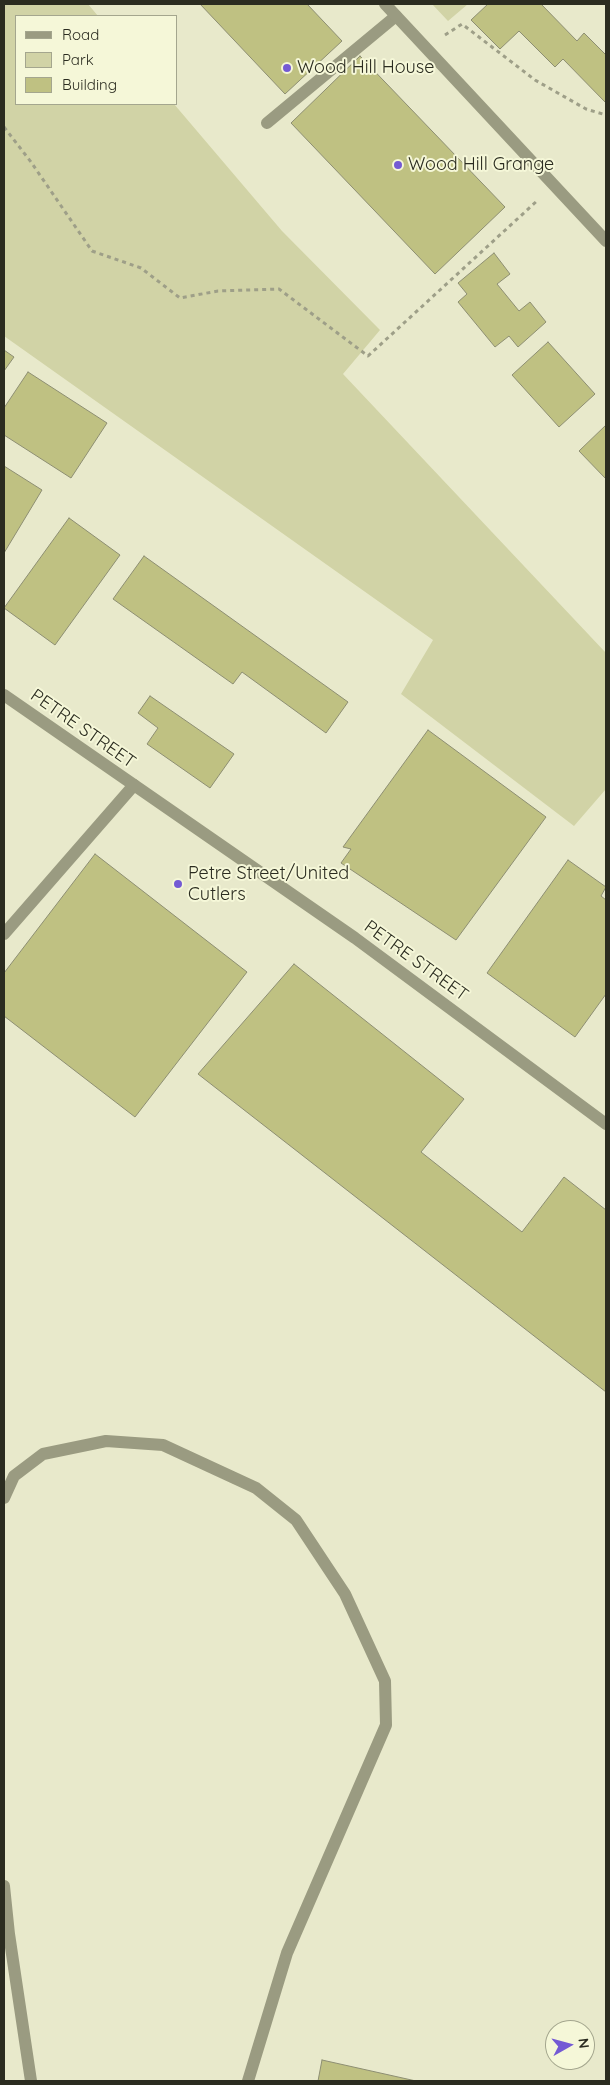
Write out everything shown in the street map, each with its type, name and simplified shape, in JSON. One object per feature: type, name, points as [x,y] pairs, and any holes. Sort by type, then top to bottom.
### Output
[{"type":"street","points":[[385,4],[606,242]]},
{"type":"street","points":[[267,123],[396,16]]},
{"type":"street","name":"PETRE STREET","points":[[4,695],[355,938],[606,1124]]},
{"type":"street","points":[[4,934],[134,785]]},
{"type":"street","points":[[4,1498],[14,1476],[43,1454],[106,1441],[163,1445],[256,1488],[296,1520],[344,1594],[385,1681],[386,1726],[287,1953],[248,2081]]},
{"type":"street","points":[[4,1886],[6,1934],[31,2081]]},
{"type":"path","points":[[426,48],[462,24],[535,80],[586,109],[606,115]]},
{"type":"path","points":[[4,127],[92,251],[141,268],[180,298],[218,291],[279,289],[368,356],[531,207]]},
{"type":"green space","points":[[4,4],[88,4],[97,15],[15,15],[15,105],[175,105],[282,231],[380,330],[343,374],[606,653],[606,789],[574,826],[401,694],[433,640],[4,336]]},
{"type":"green space","points":[[432,4],[468,4],[448,21]]},
{"type":"building","name":"Wood Hill House","points":[[200,4],[307,4],[342,41],[285,94]]},
{"type":"building","points":[[488,4],[541,4],[577,41],[584,33],[606,55],[606,103],[563,59],[555,67],[519,31],[500,49],[471,20]]},
{"type":"building","name":"Wood Hill Grange","points":[[360,56],[505,207],[435,274],[291,123]]},
{"type":"building","points":[[494,253],[510,274],[497,284],[519,311],[530,302],[546,322],[518,347],[509,336],[495,347],[458,302],[467,294],[458,283]]},
{"type":"building","points":[[548,342],[595,394],[559,427],[512,375]]},
{"type":"building","points":[[4,350],[14,357],[4,371]]},
{"type":"building","points":[[28,372],[107,423],[71,478],[4,435],[4,408]]},
{"type":"building","points":[[606,425],[606,479],[579,451]]},
{"type":"building","points":[[4,466],[42,490],[4,553]]},
{"type":"building","points":[[69,518],[120,555],[55,645],[4,608]]},
{"type":"building","points":[[144,556],[348,702],[326,733],[242,672],[233,684],[113,599]]},
{"type":"building","points":[[150,696],[234,754],[210,788],[147,744],[158,728],[138,713]]},
{"type":"building","points":[[428,730],[546,817],[456,940],[341,863],[351,849],[343,847]]},
{"type":"building","points":[[95,854],[247,972],[135,1117],[4,1016],[4,973]]},
{"type":"building","points":[[568,860],[606,887],[601,896],[606,900],[606,994],[575,1037],[487,973]]},
{"type":"building","points":[[294,964],[464,1099],[421,1152],[522,1232],[564,1177],[606,1210],[606,1392],[198,1074]]},
{"type":"building","points":[[322,2060],[416,2081],[318,2081]]},
{"type":"place","name":"Wood Hill House","points":[[287,68]]},
{"type":"place","name":"Wood Hill Grange","points":[[398,165]]},
{"type":"place","name":"Petre Street/United Cutlers","points":[[178,884]]}]
